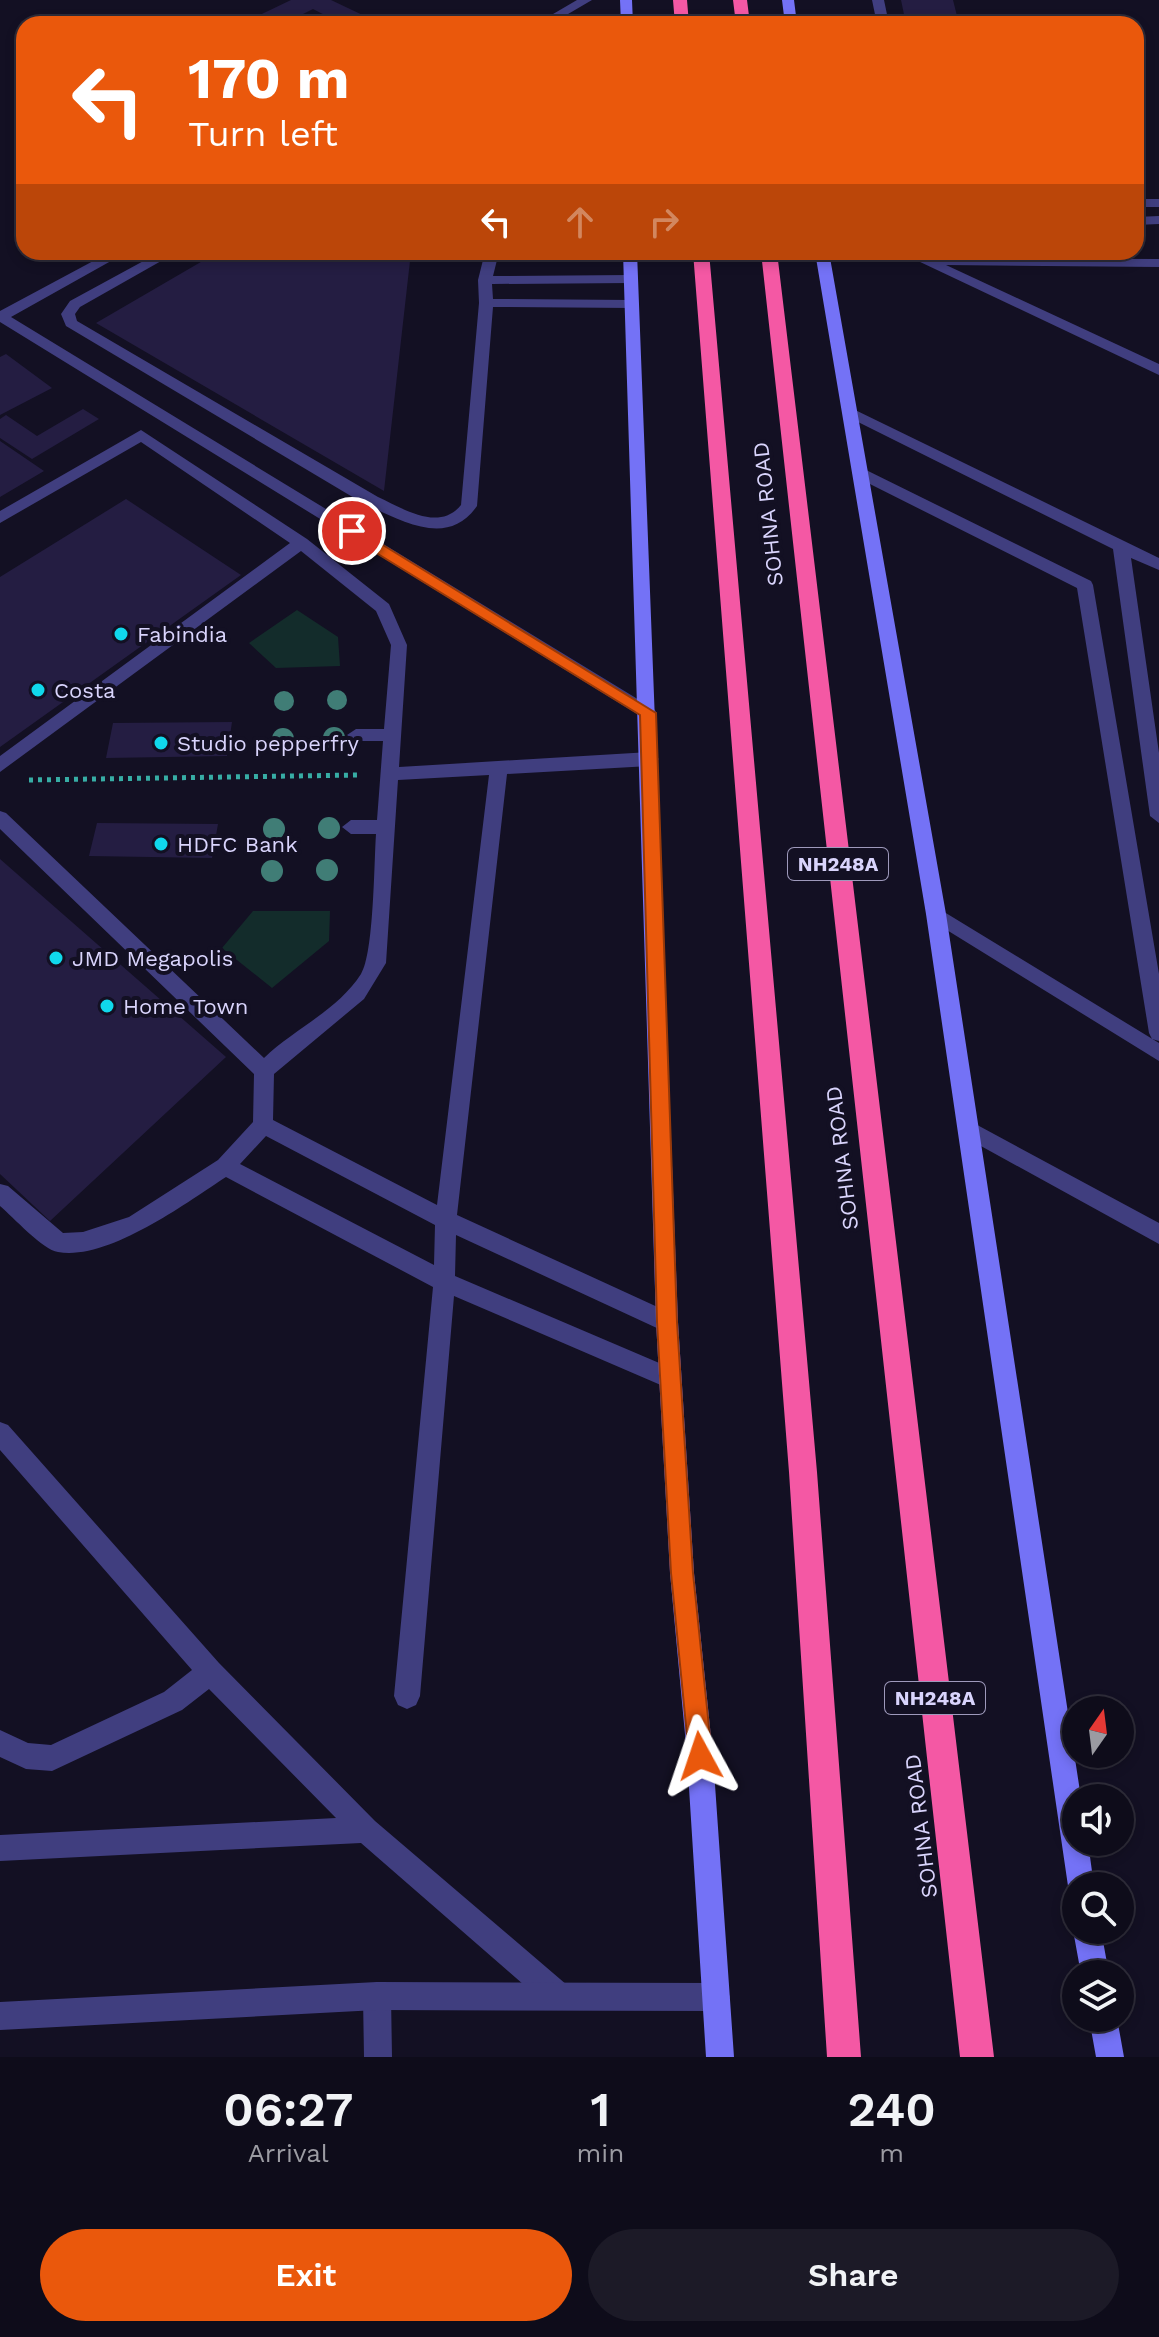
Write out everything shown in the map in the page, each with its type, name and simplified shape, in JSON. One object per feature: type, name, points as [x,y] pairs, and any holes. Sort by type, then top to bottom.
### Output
[{"type":"highway","name":"SOHNA ROAD","points":[[702,260],[803,1472],[844,2057]]},
{"type":"highway","name":"SOHNA ROAD","points":[[770,260],[977,2057]]},
{"type":"main road","points":[[630,260],[650,759],[667,1322],[720,2057]]},
{"type":"main road","points":[[823,260],[936,914],[1079,1872]]},
{"type":"main road","points":[[1106,2032],[1110,2057]]},
{"type":"street","points":[[557,16],[586,0]]},
{"type":"street","points":[[0,317],[105,260]]},
{"type":"street","points":[[155,260],[75,304],[68,314],[71,323],[372,501],[434,525],[449,525],[462,519],[469,506],[486,303],[485,280],[490,260]]},
{"type":"street","points":[[926,260],[1159,263]]},
{"type":"street","points":[[926,260],[1159,370]]},
{"type":"street","points":[[485,280],[630,279]]},
{"type":"street","points":[[486,303],[632,304]]},
{"type":"street","points":[[0,317],[648,713]]},
{"type":"street","points":[[849,412],[1159,565]]},
{"type":"street","points":[[0,518],[141,435],[301,543],[383,608],[394,627],[399,645],[376,963],[363,989],[278,1054],[264,1071],[263,1125],[225,1166],[136,1224],[83,1242],[59,1243],[0,1193]]},
{"type":"street","points":[[860,472],[1085,585],[1159,1033]]},
{"type":"street","points":[[0,765],[301,543]]},
{"type":"street","points":[[1121,547],[1159,816]]},
{"type":"street","points":[[356,735],[394,735]]},
{"type":"street","points":[[392,774],[650,759]]},
{"type":"street","points":[[407,1696],[444,1282],[446,1220],[499,767]]},
{"type":"street","points":[[0,818],[264,1071]]},
{"type":"street","points":[[351,827],[387,827]]},
{"type":"street","points":[[936,914],[1159,1053]]},
{"type":"street","points":[[263,1125],[446,1220],[667,1322]]},
{"type":"street","points":[[968,1129],[1159,1234]]},
{"type":"street","points":[[225,1166],[444,1282],[670,1378]]},
{"type":"street","points":[[0,1433],[210,1672],[366,1830],[557,1995]]},
{"type":"street","points":[[0,1743],[26,1756],[52,1758],[173,1701],[210,1672]]},
{"type":"street","points":[[0,1848],[366,1830]]},
{"type":"street","points":[[0,2016],[377,1996],[716,1997]]},
{"type":"street","points":[[377,1996],[378,2057]]},
{"type":"path","points":[[16,780],[392,774]]},
{"type":"green space","points":[[297,610],[338,637],[340,666],[276,668],[249,643]]},
{"type":"green space","points":[[253,911],[330,911],[329,941],[272,988],[222,948]]},
{"type":"building","points":[[291,0],[331,0],[365,16],[327,16],[313,9],[299,16],[258,16]]},
{"type":"building","points":[[901,0],[953,0],[957,16],[904,16]]},
{"type":"building","points":[[204,260],[410,260],[384,491],[96,323]]},
{"type":"building","points":[[6,354],[52,388],[0,415],[0,357]]},
{"type":"building","points":[[83,409],[99,419],[32,459],[0,438],[0,419],[6,415],[37,436]]},
{"type":"building","points":[[0,441],[44,471],[0,497]]},
{"type":"building","points":[[126,499],[241,575],[0,747],[0,577]]},
{"type":"building","points":[[232,722],[227,756],[106,758],[113,723]]},
{"type":"building","points":[[97,823],[218,824],[212,858],[89,856]]},
{"type":"building","name":"JMD Megapolis","points":[[0,859],[226,1057],[50,1221],[0,1174]]},
{"type":"place","name":"Fabindia","points":[[121,634]]},
{"type":"place","name":"Costa","points":[[38,690]]},
{"type":"place","name":"Studio pepperfry","points":[[161,743]]},
{"type":"place","name":"HDFC Bank","points":[[161,844]]},
{"type":"place","name":"JMD Megapolis","points":[[56,958]]},
{"type":"place","name":"Home Town","points":[[107,1006]]},
{"type":"route","points":[[352,531],[648,713],[667,1322],[682,1573],[700,1756]]}]
